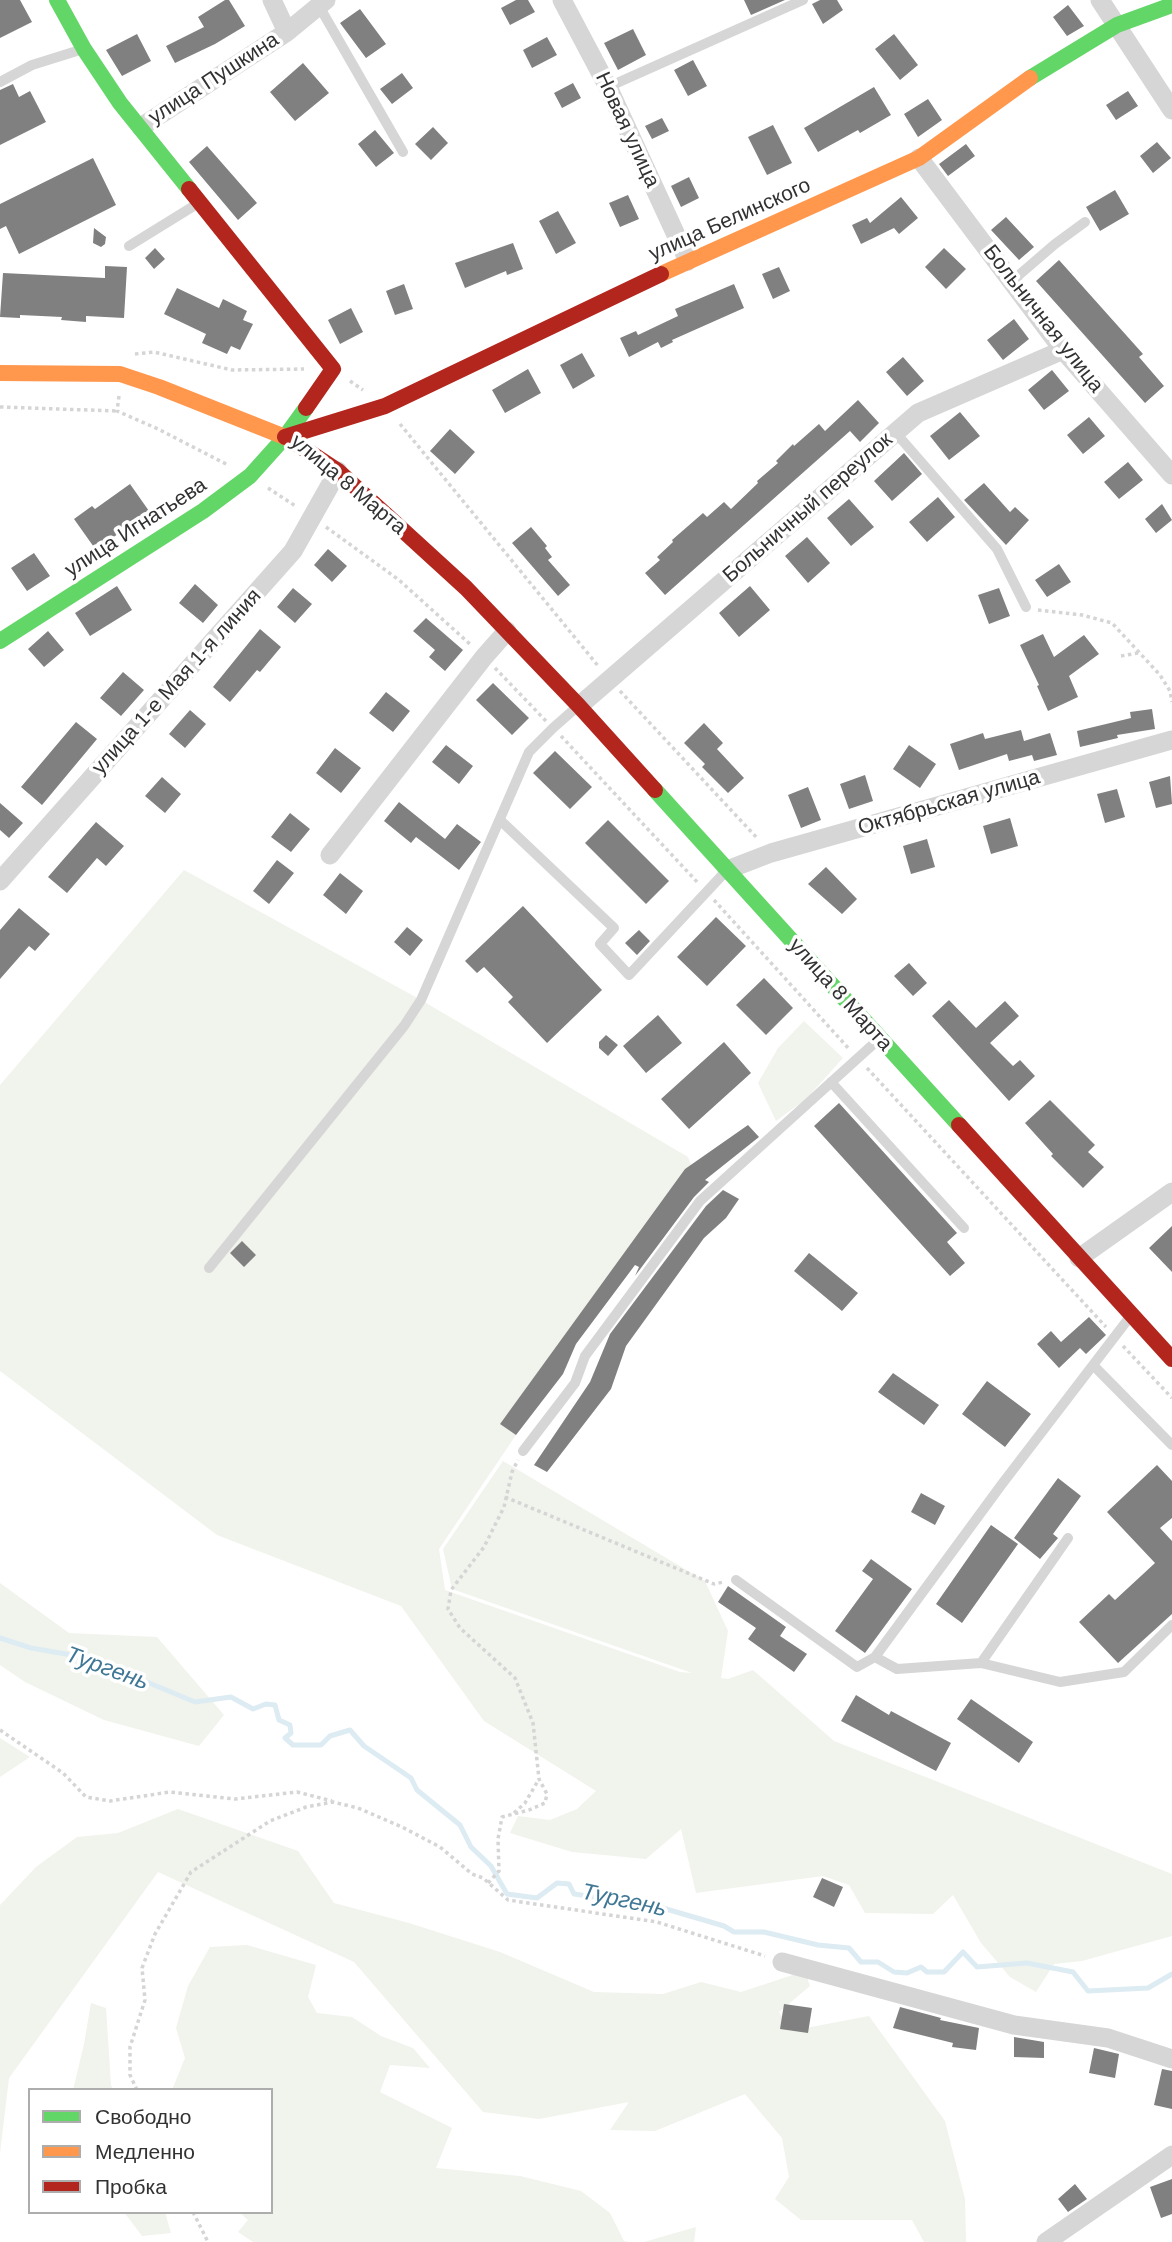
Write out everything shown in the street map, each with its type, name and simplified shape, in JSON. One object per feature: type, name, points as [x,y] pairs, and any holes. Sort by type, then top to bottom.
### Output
[{"type":"street","name":"улица 8 Марта","points":[[57,0],[84,49],[120,103],[333,369],[285,437],[338,471],[466,588],[579,706],[1172,1359]]},
{"type":"street","name":"улица Пушкина","points":[[272,0],[287,32]]},
{"type":"street","name":"Новая улица","points":[[562,0],[608,87],[688,261]]},
{"type":"street","points":[[1100,0],[1172,110]]},
{"type":"street","name":"улица Пушкина","points":[[141,127],[287,32],[322,3]]},
{"type":"street","name":"улица Белинского","points":[[285,437],[386,406],[688,261],[919,158],[1019,85],[1117,25],[1172,5]]},
{"type":"street","name":"Больничная улица","points":[[919,158],[1063,350],[1172,475]]},
{"type":"street","name":"Больничный переулок","points":[[579,706],[918,413],[1063,350]]},
{"type":"street","points":[[0,373],[120,374],[285,437]]},
{"type":"street","name":"улица Игнатьева","points":[[0,641],[203,511],[250,476],[285,437]]},
{"type":"street","name":"улица 1-е Мая 1-я линия","points":[[0,881],[293,551],[338,471]]},
{"type":"street","points":[[330,855],[507,631]]},
{"type":"street","name":"Октябрьская улица","points":[[727,870],[771,853],[1172,740]]},
{"type":"street","points":[[1079,1258],[1172,1192]]},
{"type":"street","points":[[782,1962],[1013,2025],[1108,2038],[1172,2059]]},
{"type":"street","points":[[1046,2242],[1172,2155]]},
{"type":"lane","points":[[608,87],[803,0]]},
{"type":"lane","name":"улица Пушкина","points":[[322,3],[403,152]]},
{"type":"lane","points":[[0,82],[32,65],[84,49]]},
{"type":"lane","points":[[129,246],[200,202]]},
{"type":"lane","points":[[1012,281],[1085,222]]},
{"type":"lane","points":[[895,432],[997,549],[1026,607]]},
{"type":"lane","points":[[209,1268],[396,1037],[415,1009],[529,752],[579,706]]},
{"type":"lane","points":[[500,820],[614,928],[600,944],[629,975],[727,870]]},
{"type":"lane","points":[[523,1451],[575,1383],[585,1356],[700,1201],[880,1039]]},
{"type":"lane","points":[[831,1082],[964,1228]]},
{"type":"lane","points":[[736,1580],[857,1667],[875,1657],[1002,1484],[1132,1315]]},
{"type":"lane","points":[[1094,1366],[1172,1445]]},
{"type":"lane","points":[[981,1663],[1068,1538]]},
{"type":"lane","points":[[875,1657],[897,1669],[981,1663],[1060,1682],[1124,1672],[1172,1625]]},
{"type":"path","points":[[117,411],[119,395]]},
{"type":"path","points":[[0,407],[117,411],[250,476],[312,516],[399,580],[484,657],[553,728],[1172,1398]]},
{"type":"path","points":[[1026,607],[1082,615],[1112,623],[1160,675],[1170,691],[1172,702]]},
{"type":"path","points":[[1121,656],[1138,653]]},
{"type":"path","points":[[488,1883],[499,1871],[498,1839],[502,1817],[545,1803],[547,1794],[539,1779],[533,1723],[515,1678],[460,1628],[447,1609],[451,1590],[469,1570],[484,1547],[504,1507],[512,1472],[523,1451]]},
{"type":"path","points":[[505,1497],[714,1584],[736,1580]]},
{"type":"path","points":[[0,1730],[63,1773],[86,1797],[110,1801],[170,1791],[234,1799],[297,1792],[358,1808],[440,1847],[508,1900],[657,1922],[782,1962]]},
{"type":"path","points":[[512,1815],[525,1803],[539,1779]]},
{"type":"path","points":[[136,2088],[130,2075],[130,2047],[145,2000],[142,1968],[155,1934],[191,1872],[270,1821],[306,1807],[333,1802]]},
{"type":"path","points":[[194,2214],[208,2242]]},
{"type":"shaded area","points":[[184,870],[421,1000],[688,1157],[691,1165],[500,1424],[516,1435],[439,1549],[445,1590],[680,1672],[692,1673],[452,1589],[443,1549],[503,1461],[705,1581],[728,1631],[721,1678],[728,1679],[753,1670],[834,1741],[1172,1874],[1172,1936],[1082,1961],[1054,1964],[1036,1992],[1010,1977],[981,1943],[953,1895],[933,1914],[865,1913],[849,1885],[823,1876],[696,1893],[681,1829],[646,1859],[572,1852],[510,1833],[518,1816],[550,1820],[577,1809],[596,1791],[484,1721],[401,1606],[217,1535],[0,1371],[0,1085]]},
{"type":"shaded area","points":[[804,1021],[843,1058],[806,1099],[776,1121],[758,1083],[778,1048]]},
{"type":"shaded area","points":[[0,1583],[69,1633],[157,1637],[224,1715],[199,1746],[104,1720],[25,1682],[0,1665]]},
{"type":"shaded area","points":[[0,1738],[30,1757],[0,1777]]},
{"type":"shaded area","points":[[178,1809],[298,1851],[334,1903],[500,1952],[594,1992],[663,1994],[701,1982],[741,1992],[805,1971],[810,1986],[779,2012],[790,2031],[869,2016],[945,2121],[965,2199],[966,2242],[924,2242],[912,2220],[801,2220],[775,2199],[789,2177],[782,2138],[745,2094],[655,2131],[610,2130],[629,2102],[539,2119],[483,2112],[354,1962],[158,1872],[9,2078],[0,2153],[0,1905],[36,1867],[77,1837],[118,1833]]},
{"type":"shaded area","points":[[247,1945],[316,1965],[308,1997],[317,2013],[352,2017],[381,2036],[413,2048],[430,2068],[390,2065],[380,2092],[452,2128],[436,2168],[520,2176],[581,2191],[610,2213],[624,2241],[629,2242],[253,2242],[238,2232],[248,2220],[241,2214],[273,2214],[273,2088],[173,2088],[185,2058],[176,2028],[188,1986],[210,1947]]},
{"type":"shaded area","points":[[91,2003],[106,2008],[112,2088],[73,2088]]},
{"type":"shaded area","points":[[126,2214],[166,2214],[171,2233],[142,2236]]},
{"type":"shaded area","points":[[696,2227],[694,2242],[644,2242]]},
{"type":"building","points":[[0,0],[20,0],[32,22],[0,38]]},
{"type":"building","points":[[229,0],[245,26],[175,63],[166,46],[204,27],[198,17]]},
{"type":"building","points":[[516,0],[528,0],[535,12],[510,25],[501,8]]},
{"type":"building","points":[[744,0],[785,0],[751,15]]},
{"type":"building","points":[[820,0],[837,0],[843,10],[823,24],[812,4]]},
{"type":"building","points":[[1068,5],[1084,26],[1067,36],[1053,17]]},
{"type":"building","points":[[360,9],[386,44],[366,58],[340,23]]},
{"type":"building","points":[[633,29],[646,55],[618,70],[604,43]]},
{"type":"building","points":[[137,34],[151,61],[122,76],[106,50]]},
{"type":"building","points":[[894,34],[918,65],[900,80],[875,49]]},
{"type":"building","points":[[547,37],[557,55],[532,68],[523,50]]},
{"type":"building","points":[[693,60],[707,86],[688,96],[674,70]]},
{"type":"building","points":[[303,63],[329,93],[295,121],[270,92]]},
{"type":"building","points":[[402,73],[413,88],[392,104],[380,89]]},
{"type":"building","points":[[573,83],[581,98],[562,108],[554,93]]},
{"type":"building","points":[[13,84],[19,97],[30,91],[46,122],[0,145],[0,90]]},
{"type":"building","points":[[874,87],[891,115],[818,152],[804,128]]},
{"type":"building","points":[[1128,91],[1138,106],[1116,120],[1106,105]]},
{"type":"building","points":[[928,99],[942,120],[918,137],[904,114]]},
{"type":"building","points":[[662,118],[669,131],[652,139],[645,126]]},
{"type":"building","points":[[773,125],[792,163],[767,175],[748,137]]},
{"type":"building","points":[[433,127],[448,143],[431,160],[415,144]]},
{"type":"building","points":[[375,130],[394,153],[376,167],[358,144]]},
{"type":"building","points":[[1157,142],[1171,158],[1153,173],[1140,156]]},
{"type":"building","points":[[966,144],[975,156],[948,176],[939,164]]},
{"type":"building","points":[[207,146],[257,203],[238,220],[189,162]]},
{"type":"building","points":[[93,158],[116,205],[19,254],[6,226],[0,229],[0,204]]},
{"type":"building","points":[[689,177],[699,198],[681,207],[671,186]]},
{"type":"building","points":[[1115,190],[1129,214],[1100,231],[1086,207]]},
{"type":"building","points":[[628,195],[639,219],[620,227],[609,203]]},
{"type":"building","points":[[901,197],[918,218],[899,234],[894,228],[861,244],[852,225],[867,218],[870,223]]},
{"type":"building","points":[[558,211],[576,243],[556,254],[539,221]]},
{"type":"building","points":[[1006,217],[1034,247],[1019,260],[991,230]]},
{"type":"building","points":[[94,228],[106,237],[105,244],[101,247],[93,243]]},
{"type":"building","points":[[513,243],[523,269],[507,275],[506,271],[465,288],[455,263]]},
{"type":"building","points":[[155,248],[165,259],[154,269],[145,258]]},
{"type":"building","points":[[944,248],[966,269],[946,289],[925,267]]},
{"type":"building","points":[[1059,260],[1143,354],[1139,357],[1164,386],[1145,403],[1036,281]]},
{"type":"building","points":[[105,266],[127,267],[124,318],[86,316],[86,322],[61,320],[62,317],[0,317],[3,273],[105,278]]},
{"type":"building","points":[[779,267],[790,291],[773,299],[762,274]]},
{"type":"building","points":[[404,284],[413,309],[395,315],[386,291]]},
{"type":"building","points":[[734,284],[744,308],[672,340],[673,342],[661,348],[658,342],[629,357],[620,338],[636,331],[638,335],[678,316],[675,309]]},
{"type":"building","points":[[177,288],[219,308],[223,299],[247,311],[243,320],[253,324],[240,350],[231,346],[227,354],[202,343],[206,334],[164,314]]},
{"type":"building","points":[[351,308],[363,332],[340,344],[328,320]]},
{"type":"building","points":[[1014,319],[1029,339],[1003,360],[987,340]]},
{"type":"building","points":[[582,353],[595,376],[573,389],[560,365]]},
{"type":"building","points":[[903,357],[924,381],[907,396],[886,372]]},
{"type":"building","points":[[528,369],[541,393],[505,413],[492,390]]},
{"type":"building","points":[[1052,370],[1069,391],[1044,410],[1028,390]]},
{"type":"building","points":[[858,400],[879,423],[860,442],[850,431],[665,595],[645,573],[660,560],[657,557],[672,540],[703,513],[707,517],[724,502],[731,509],[778,463],[776,461],[793,444],[794,446],[819,424],[825,431]]},
{"type":"building","points":[[960,412],[980,436],[949,460],[930,436]]},
{"type":"building","points":[[1089,417],[1105,436],[1083,454],[1067,435]]},
{"type":"building","points":[[450,429],[475,452],[455,474],[430,451]]},
{"type":"building","points":[[904,453],[922,474],[892,501],[874,481]]},
{"type":"building","points":[[1128,462],[1143,480],[1119,499],[1104,482]]},
{"type":"building","points":[[984,483],[1010,512],[1015,507],[1029,520],[1006,545],[964,500]]},
{"type":"building","points":[[130,484],[149,511],[96,550],[74,519],[92,506],[95,509]]},
{"type":"building","points":[[938,497],[955,517],[927,542],[909,522]]},
{"type":"building","points":[[849,499],[874,527],[851,546],[827,518]]},
{"type":"building","points":[[1162,504],[1172,520],[1156,533],[1145,519]]},
{"type":"building","points":[[531,527],[547,546],[545,548],[552,557],[548,560],[570,585],[558,596],[512,543]]},
{"type":"building","points":[[807,537],[830,563],[808,583],[785,556]]},
{"type":"building","points":[[328,549],[347,566],[332,582],[314,565]]},
{"type":"building","points":[[34,553],[50,576],[27,591],[11,568]]},
{"type":"building","points":[[1059,564],[1071,582],[1047,597],[1035,580]]},
{"type":"building","points":[[195,584],[218,605],[203,623],[179,603]]},
{"type":"building","points":[[117,586],[132,610],[90,636],[75,613]]},
{"type":"building","points":[[750,586],[770,610],[739,637],[719,613]]},
{"type":"building","points":[[293,588],[312,604],[295,623],[277,607]]},
{"type":"building","points":[[999,588],[1010,616],[989,624],[978,595]]},
{"type":"building","points":[[426,618],[463,650],[445,671],[429,657],[435,650],[413,631]]},
{"type":"building","points":[[260,629],[281,647],[230,702],[213,687]]},
{"type":"building","points":[[48,631],[64,650],[44,667],[28,649]]},
{"type":"building","points":[[1043,634],[1054,657],[1084,635],[1099,654],[1069,676],[1078,697],[1048,711],[1020,645]]},
{"type":"building","points":[[123,672],[144,690],[121,716],[100,698]]},
{"type":"building","points":[[493,683],[529,718],[512,735],[476,700]]},
{"type":"building","points":[[386,692],[410,711],[393,732],[369,713]]},
{"type":"building","points":[[1152,709],[1155,729],[1117,735],[1118,738],[1080,747],[1077,731],[1131,718],[1130,712]]},
{"type":"building","points":[[190,710],[206,724],[185,748],[169,734]]},
{"type":"building","points":[[76,722],[97,739],[42,805],[21,787]]},
{"type":"building","points":[[704,723],[723,743],[717,749],[744,778],[728,793],[702,767],[705,764],[684,743]]},
{"type":"building","points":[[1021,730],[1024,741],[1050,733],[1057,755],[1034,761],[1032,755],[1009,761],[1007,754],[959,770],[950,744],[983,733],[985,739]]},
{"type":"building","points":[[446,745],[473,766],[459,784],[432,762]]},
{"type":"building","points":[[909,745],[936,764],[920,788],[893,769]]},
{"type":"building","points":[[335,748],[361,768],[341,793],[316,773]]},
{"type":"building","points":[[555,751],[592,787],[570,809],[533,773]]},
{"type":"building","points":[[865,775],[873,801],[849,809],[840,784]]},
{"type":"building","points":[[1170,776],[1172,804],[1156,808],[1149,782]]},
{"type":"building","points":[[162,777],[181,794],[165,813],[145,796]]},
{"type":"building","points":[[808,787],[821,820],[801,828],[788,795]]},
{"type":"building","points":[[1117,789],[1125,817],[1105,823],[1097,794]]},
{"type":"building","points":[[399,802],[445,839],[457,824],[481,842],[459,870],[416,837],[411,843],[384,821]]},
{"type":"building","points":[[0,803],[23,823],[9,838],[0,830]]},
{"type":"building","points":[[290,813],[310,829],[291,852],[271,837]]},
{"type":"building","points":[[1010,818],[1018,846],[991,854],[983,826]]},
{"type":"building","points":[[608,820],[669,881],[646,904],[585,843]]},
{"type":"building","points":[[96,822],[124,846],[106,866],[97,858],[67,893],[48,877]]},
{"type":"building","points":[[927,839],[935,867],[911,874],[903,846]]},
{"type":"building","points":[[277,860],[294,873],[269,904],[253,891]]},
{"type":"building","points":[[826,867],[857,899],[842,914],[808,884]]},
{"type":"building","points":[[340,873],[363,891],[346,914],[323,895]]},
{"type":"building","points":[[523,906],[602,990],[547,1043],[508,1002],[513,997],[484,967],[477,973],[465,961]]},
{"type":"building","points":[[19,908],[50,934],[35,951],[29,946],[0,979],[0,930]]},
{"type":"building","points":[[716,917],[746,946],[707,986],[677,957]]},
{"type":"building","points":[[407,927],[423,940],[410,956],[394,942]]},
{"type":"building","points":[[639,930],[650,941],[637,955],[625,943]]},
{"type":"building","points":[[909,963],[927,983],[913,996],[894,976]]},
{"type":"building","points":[[764,978],[793,1008],[766,1035],[736,1005]]},
{"type":"building","points":[[949,1000],[976,1028],[1005,1001],[1019,1016],[990,1043],[1013,1066],[1020,1060],[1035,1076],[1009,1101],[932,1016]]},
{"type":"building","points":[[658,1015],[682,1043],[646,1073],[623,1046]]},
{"type":"building","points":[[606,1035],[618,1045],[608,1056],[599,1048],[599,1042]]},
{"type":"building","points":[[724,1042],[751,1073],[689,1129],[661,1099]]},
{"type":"building","points":[[1050,1100],[1095,1145],[1088,1152],[1104,1167],[1083,1188],[1051,1156],[1053,1154],[1025,1123]]},
{"type":"building","points":[[839,1103],[957,1233],[947,1242],[965,1263],[950,1276],[814,1126]]},
{"type":"building","points":[[748,1125],[759,1137],[705,1180],[709,1182],[694,1197],[635,1276],[639,1267],[635,1265],[576,1344],[563,1374],[516,1435],[500,1424],[685,1169]]},
{"type":"building","points":[[723,1190],[739,1199],[726,1218],[704,1238],[626,1346],[611,1389],[547,1472],[534,1465],[590,1382],[610,1334],[706,1206]]},
{"type":"building","points":[[1172,1226],[1172,1272],[1149,1248]]},
{"type":"building","points":[[242,1241],[256,1255],[244,1267],[230,1253]]},
{"type":"building","points":[[809,1253],[858,1293],[842,1311],[794,1271]]},
{"type":"building","points":[[1089,1317],[1106,1335],[1086,1354],[1080,1348],[1059,1368],[1037,1344],[1051,1331],[1061,1342]]},
{"type":"building","points":[[893,1373],[939,1405],[924,1425],[878,1392]]},
{"type":"building","points":[[987,1381],[1031,1414],[1005,1447],[962,1414]]},
{"type":"building","points":[[1157,1465],[1172,1481],[1172,1518],[1160,1528],[1172,1541],[1172,1614],[1118,1663],[1079,1622],[1109,1594],[1115,1600],[1155,1563],[1107,1512]]},
{"type":"building","points":[[1058,1478],[1081,1496],[1053,1534],[1058,1538],[1040,1559],[1014,1538]]},
{"type":"building","points":[[921,1493],[945,1506],[935,1525],[911,1512]]},
{"type":"building","points":[[991,1525],[1018,1544],[962,1623],[936,1604]]},
{"type":"building","points":[[871,1559],[912,1589],[865,1653],[835,1631],[873,1579],[862,1571]]},
{"type":"building","points":[[728,1586],[786,1627],[780,1636],[807,1654],[794,1672],[748,1639],[756,1628],[718,1602]]},
{"type":"building","points":[[856,1695],[889,1715],[891,1711],[951,1743],[936,1771],[841,1721]]},
{"type":"building","points":[[971,1699],[1033,1742],[1019,1763],[957,1719]]},
{"type":"building","points":[[822,1878],[843,1887],[834,1907],[813,1897]]},
{"type":"building","points":[[784,2004],[812,2008],[808,2033],[780,2029]]},
{"type":"building","points":[[900,2007],[941,2018],[940,2020],[979,2028],[976,2050],[952,2047],[953,2043],[893,2028]]},
{"type":"building","points":[[1014,2037],[1044,2042],[1044,2058],[1014,2057]]},
{"type":"building","points":[[1094,2048],[1119,2054],[1115,2078],[1089,2073]]},
{"type":"building","points":[[1162,2069],[1172,2071],[1172,2109],[1154,2105]]},
{"type":"building","points":[[1172,2179],[1172,2214],[1161,2218],[1150,2187]]},
{"type":"building","points":[[1075,2184],[1087,2199],[1068,2212],[1058,2199]]},
{"type":"waterway","name":"Тургень","points":[[0,1638],[31,1648],[89,1658],[195,1702],[231,1697],[253,1709],[266,1704],[275,1705],[279,1720],[290,1725],[291,1733],[285,1738],[293,1745],[321,1745],[330,1736],[350,1730],[364,1746],[411,1778],[417,1790],[460,1825],[471,1847],[491,1866],[507,1894],[537,1898],[557,1883],[569,1884],[574,1894],[656,1906],[724,1926],[734,1932],[764,1932],[818,1945],[849,1948],[861,1962],[878,1962],[894,1972],[907,1973],[921,1967],[927,1972],[944,1972],[963,1952],[977,1967],[1027,1963],[1073,1972],[1088,1991],[1148,1988],[1172,1974]]},
{"type":"traffic: fast","points":[[57,0],[84,49],[120,103],[189,189]]},
{"type":"traffic: fast","points":[[1030,78],[1117,25],[1172,5]]},
{"type":"traffic: fast","points":[[0,641],[203,511],[250,476],[285,437],[306,408]]},
{"type":"traffic: fast","points":[[655,790],[959,1125]]},
{"type":"traffic: slow","points":[[661,274],[919,158],[1030,78]]},
{"type":"traffic: slow","points":[[0,373],[120,374],[285,437],[303,448]]},
{"type":"traffic: jam","points":[[189,189],[333,369],[306,408]]},
{"type":"traffic: jam","points":[[285,437],[385,406],[661,274]]},
{"type":"traffic: jam","points":[[303,448],[338,471],[466,588],[655,790]]},
{"type":"traffic: jam","points":[[959,1125],[1172,1359]]}]
